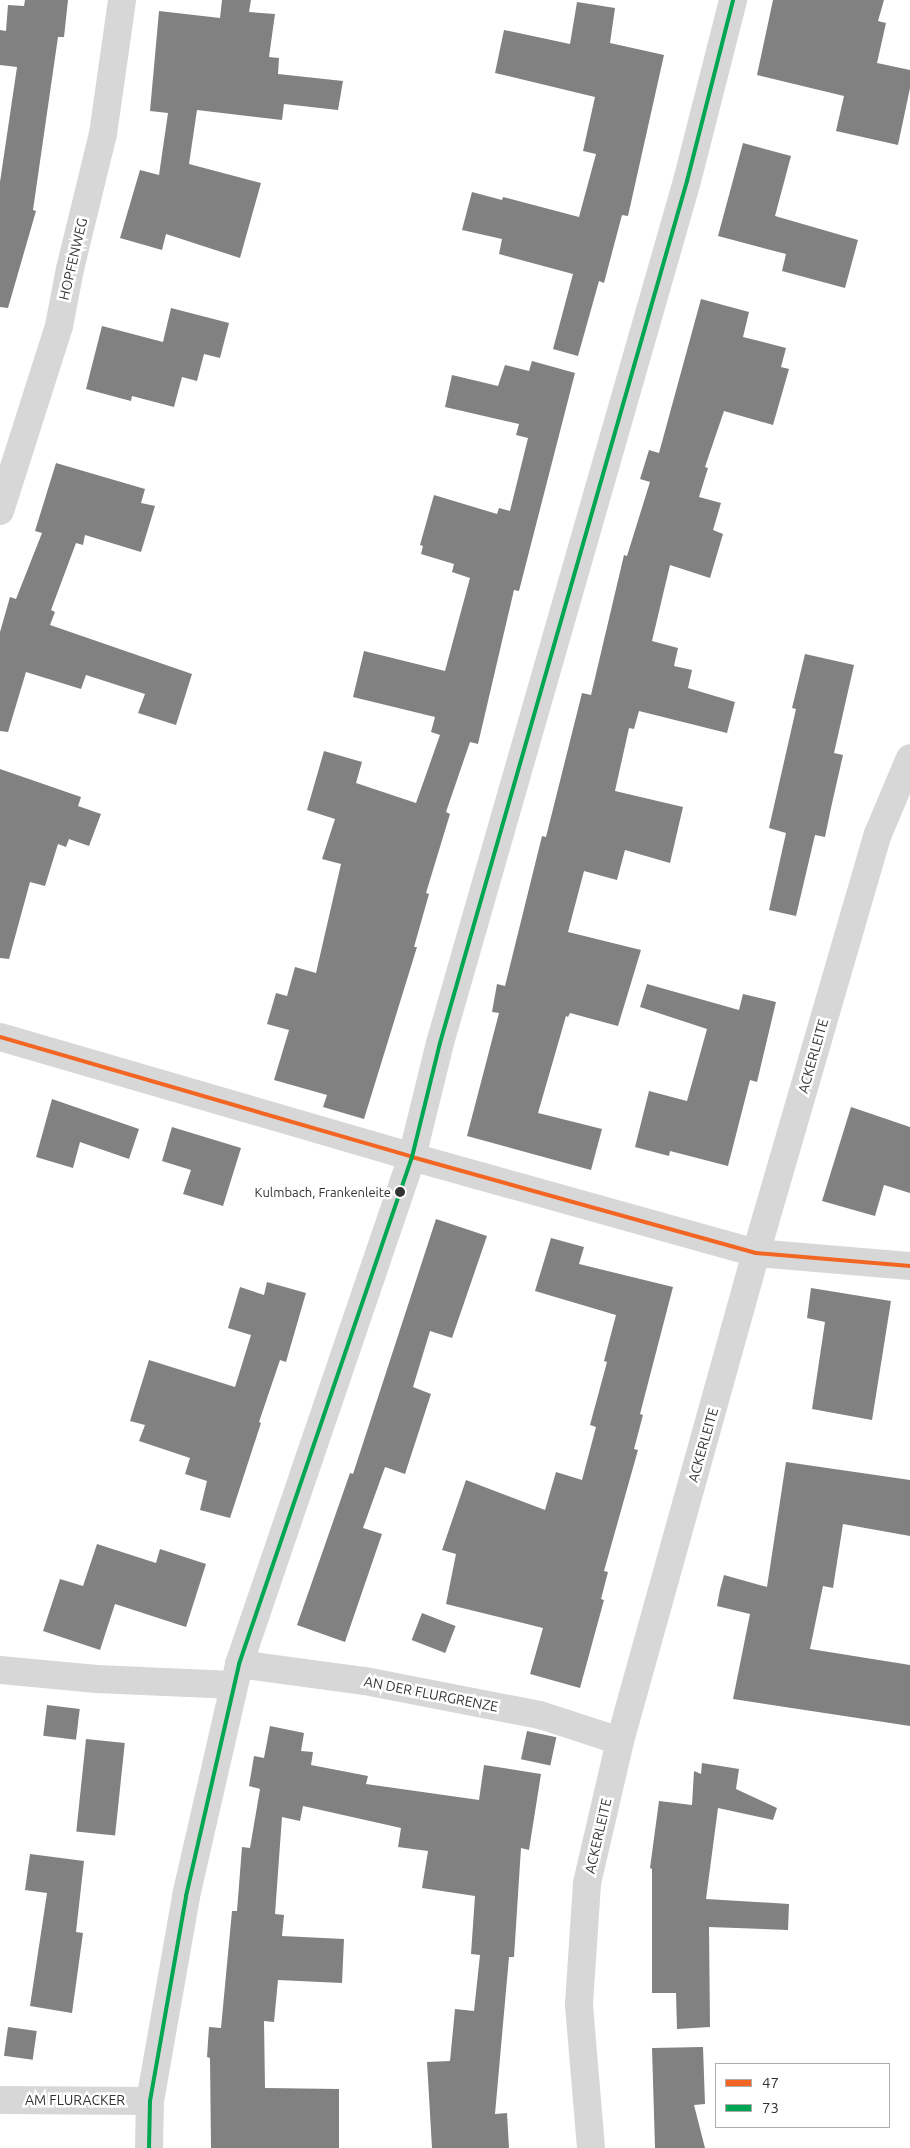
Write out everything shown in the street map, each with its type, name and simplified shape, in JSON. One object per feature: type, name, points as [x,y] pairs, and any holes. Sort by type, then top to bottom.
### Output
[{"type":"street","name":"HOPFENWEG","points":[[0,511],[58,326],[103,134],[122,0]]},
{"type":"street","points":[[150,2148],[150,2101],[186,1896],[236,1674],[412,1157],[446,1024],[687,181],[733,0]]},
{"type":"street","name":"ACKERLEITE","points":[[591,2148],[578,2004],[586,1883],[620,1741],[756,1253],[878,834],[910,758]]},
{"type":"street","points":[[0,1037],[412,1157],[756,1253],[910,1266]]},
{"type":"street","name":"AN DER FLURGRENZE","points":[[0,1670],[97,1679],[236,1674],[365,1681],[540,1715],[620,1741]]},
{"type":"street","name":"AM FLURACKER","points":[[0,2100],[150,2101]]},
{"type":"building","points":[[25,0],[68,0],[64,37],[58,37],[33,210],[36,211],[8,308],[0,307],[0,182],[17,67],[0,65],[0,30],[6,31],[8,5],[24,6]]},
{"type":"building","points":[[222,0],[251,0],[249,12],[275,14],[269,57],[279,58],[278,74],[343,81],[338,110],[284,104],[282,120],[197,110],[189,164],[261,183],[240,258],[166,234],[162,250],[120,238],[140,170],[159,175],[168,113],[150,111],[159,11],[220,18]]},
{"type":"building","points":[[773,0],[884,0],[878,21],[886,23],[877,63],[910,70],[910,88],[898,145],[836,131],[844,96],[757,75]]},
{"type":"building","points":[[577,2],[615,8],[610,43],[664,55],[628,216],[622,215],[604,283],[599,281],[578,356],[553,349],[573,274],[499,254],[502,239],[462,230],[472,192],[502,200],[503,197],[579,217],[596,154],[583,151],[595,97],[495,73],[504,30],[570,44]]},
{"type":"building","points":[[743,143],[791,156],[775,216],[858,240],[845,288],[782,271],[786,254],[718,236]]},
{"type":"building","points":[[701,299],[749,312],[743,337],[786,348],[781,367],[789,369],[773,425],[724,411],[705,467],[708,468],[699,497],[721,503],[713,530],[723,534],[710,578],[670,565],[652,641],[678,648],[674,666],[692,670],[688,688],[735,702],[727,733],[639,711],[634,729],[629,728],[615,791],[683,807],[670,863],[625,850],[617,880],[584,871],[568,932],[641,950],[618,1026],[570,1013],[568,1017],[566,1016],[538,1113],[602,1129],[591,1170],[467,1136],[499,1013],[492,1012],[497,984],[505,986],[542,836],[546,837],[582,693],[591,695],[624,555],[627,556],[650,482],[640,479],[649,450],[659,453]]},
{"type":"building","points":[[171,308],[229,323],[220,358],[204,354],[197,381],[182,377],[174,407],[132,396],[131,401],[86,389],[102,326],[163,342]]},
{"type":"building","points":[[532,361],[575,373],[519,591],[514,590],[478,744],[470,742],[446,812],[450,814],[426,893],[429,894],[414,947],[417,947],[364,1119],[323,1107],[327,1095],[274,1080],[289,1030],[267,1024],[276,993],[287,996],[295,967],[316,973],[341,864],[322,859],[335,819],[307,810],[324,751],[362,762],[356,783],[416,803],[440,735],[431,732],[435,717],[353,697],[364,651],[445,671],[470,578],[452,572],[454,564],[421,554],[423,546],[420,545],[434,495],[497,514],[499,508],[510,511],[528,438],[516,435],[519,424],[445,407],[452,375],[498,386],[505,365],[529,371]]},
{"type":"building","points":[[56,463],[145,489],[141,503],[155,506],[141,552],[85,535],[83,545],[76,543],[51,610],[55,612],[50,625],[192,674],[176,725],[138,713],[145,694],[86,675],[81,689],[26,672],[8,732],[0,731],[0,632],[10,597],[16,599],[42,533],[35,531]]},
{"type":"building","points":[[805,654],[854,665],[834,753],[843,755],[825,837],[815,835],[796,916],[769,910],[786,833],[769,828],[796,709],[792,708]]},
{"type":"building","points":[[0,769],[81,797],[78,806],[101,814],[89,846],[69,839],[66,847],[58,844],[45,886],[30,882],[9,959],[0,958]]},
{"type":"building","points":[[647,984],[739,1010],[743,994],[776,1002],[757,1082],[750,1080],[728,1166],[670,1151],[669,1156],[635,1147],[649,1091],[687,1101],[707,1029],[640,1007]]},
{"type":"building","points":[[52,1099],[139,1129],[129,1159],[80,1142],[73,1168],[36,1157]]},
{"type":"building","points":[[851,1107],[910,1127],[910,1193],[884,1185],[875,1216],[822,1201]]},
{"type":"building","points":[[172,1127],[241,1148],[223,1206],[183,1194],[191,1170],[162,1161]]},
{"type":"building","points":[[436,1219],[487,1236],[452,1338],[430,1331],[413,1387],[431,1394],[405,1474],[385,1467],[363,1528],[382,1534],[345,1642],[297,1625],[350,1473],[353,1474]]},
{"type":"building","points":[[551,1238],[584,1247],[579,1264],[673,1287],[640,1414],[643,1415],[634,1449],[638,1450],[604,1571],[608,1572],[601,1599],[604,1600],[580,1688],[530,1674],[543,1628],[446,1604],[456,1554],[442,1550],[466,1480],[545,1510],[556,1472],[582,1480],[596,1427],[590,1425],[607,1362],[604,1361],[616,1315],[535,1291]]},
{"type":"building","points":[[267,1282],[306,1293],[286,1362],[280,1360],[259,1422],[261,1423],[230,1518],[200,1510],[207,1481],[185,1474],[190,1458],[139,1441],[145,1425],[130,1421],[149,1360],[235,1387],[251,1335],[228,1328],[240,1287],[264,1295]]},
{"type":"building","points":[[811,1288],[891,1301],[872,1420],[812,1409],[825,1322],[807,1318]]},
{"type":"building","points":[[786,1462],[910,1480],[910,1536],[843,1524],[833,1588],[823,1586],[810,1649],[910,1665],[910,1726],[733,1699],[750,1614],[717,1606],[720,1590],[724,1575],[767,1587]]},
{"type":"building","points":[[97,1544],[156,1563],[160,1549],[206,1564],[186,1627],[115,1604],[100,1650],[43,1631],[60,1579],[83,1586]]},
{"type":"building","points":[[422,1613],[456,1626],[445,1653],[412,1640]]},
{"type":"building","points":[[47,1705],[80,1709],[76,1740],[43,1736]]},
{"type":"building","points":[[270,1726],[304,1733],[301,1751],[313,1752],[311,1765],[368,1776],[366,1784],[479,1800],[484,1765],[541,1774],[529,1850],[521,1848],[514,1957],[509,1957],[495,2114],[507,2113],[509,2148],[432,2148],[427,2062],[450,2061],[455,2009],[474,2011],[480,1955],[471,1954],[475,1896],[422,1888],[428,1851],[398,1847],[401,1828],[303,1806],[300,1821],[282,1817],[275,1914],[284,1915],[282,1936],[344,1939],[342,1983],[278,1980],[274,2022],[264,2021],[265,2088],[339,2089],[339,2148],[211,2148],[210,2058],[207,2057],[209,2027],[221,2028],[232,1911],[237,1911],[242,1847],[250,1848],[260,1789],[249,1786],[254,1756],[264,1758]]},
{"type":"building","points":[[527,1731],[556,1737],[550,1766],[521,1759]]},
{"type":"building","points":[[86,1739],[125,1743],[115,1836],[76,1831]]},
{"type":"building","points":[[702,1763],[739,1769],[736,1789],[777,1808],[773,1820],[718,1808],[706,1899],[789,1904],[788,1930],[709,1927],[710,2027],[677,2029],[676,1993],[652,1993],[652,1869],[650,1868],[659,1801],[692,1805],[694,1771],[701,1774]]},
{"type":"building","points":[[30,1854],[84,1861],[76,1932],[83,1933],[72,2013],[30,2006],[47,1893],[25,1890]]},
{"type":"building","points":[[8,2027],[37,2031],[33,2060],[4,2056]]},
{"type":"building","points":[[703,2047],[705,2104],[694,2105],[705,2148],[655,2148],[652,2048]]},
{"type":"transit line","name":"73","points":[[149,2148],[150,2101],[186,1896],[239,1664],[412,1157],[440,1043],[687,181],[733,0]]},
{"type":"transit line","name":"47","points":[[0,1037],[412,1157],[756,1253],[910,1266]]},
{"type":"place","name":"Kulmbach, Frankenleite","points":[[400,1192]]}]
